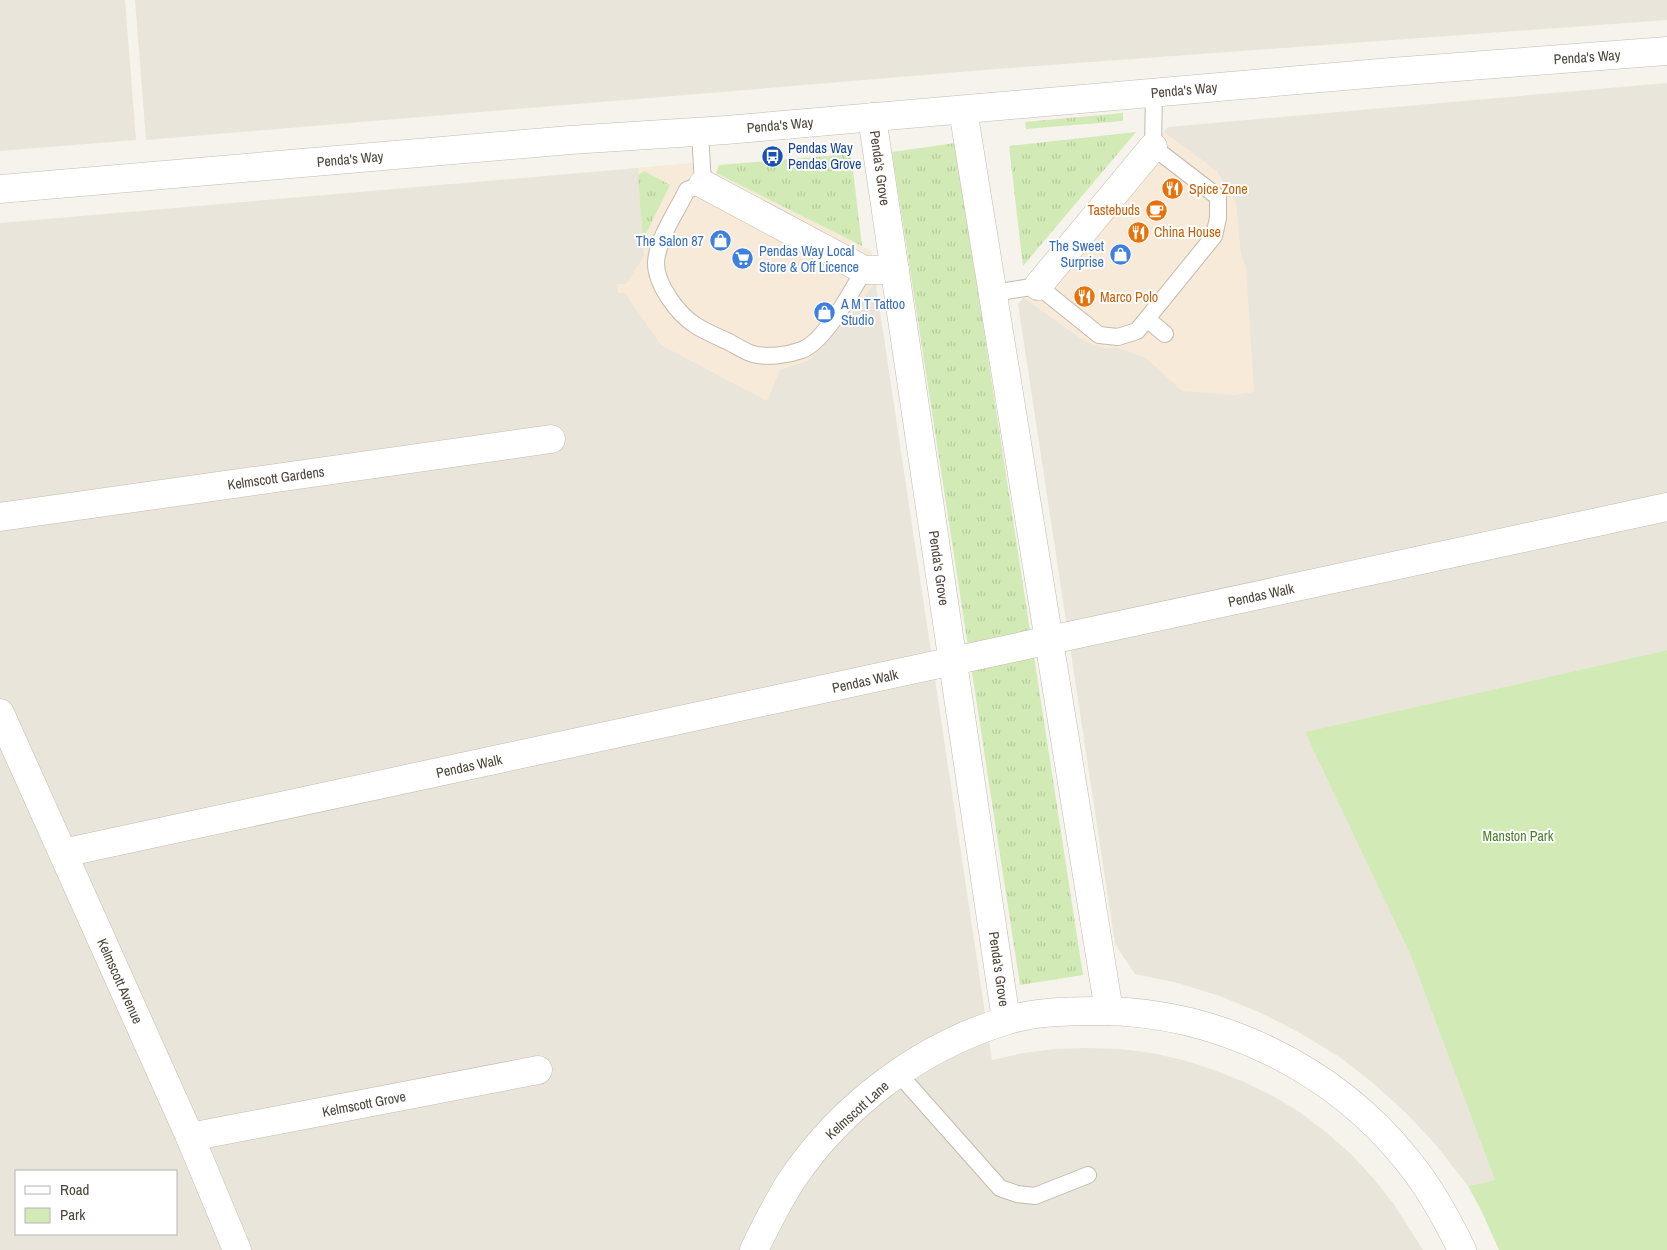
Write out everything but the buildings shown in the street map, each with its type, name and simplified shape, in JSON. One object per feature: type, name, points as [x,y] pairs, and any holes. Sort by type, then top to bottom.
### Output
[{"type":"street","name":"Penda's Way","points":[[0,189],[570,140],[700,132],[872,116],[963,110],[1391,72],[1667,51]]},
{"type":"street","points":[[963,110],[1109,1011]]},
{"type":"street","name":"Penda's Grove","points":[[872,116],[1006,1020]]},
{"type":"street","points":[[1038,286],[1152,147]]},
{"type":"street","points":[[703,184],[864,270],[895,270]]},
{"type":"street","name":"Kelmscott Gardens","points":[[0,517],[551,438]]},
{"type":"street","name":"Pendas Walk","points":[[63,853],[1667,507]]},
{"type":"street","name":"Kelmscott Avenue","points":[[0,713],[190,1137],[237,1250]]},
{"type":"street","name":"Kelmscott Lane","points":[[754,1250],[776,1206],[814,1150],[861,1102],[898,1073],[944,1046],[1006,1020],[1074,1011],[1109,1011],[1143,1013],[1211,1027],[1274,1053],[1305,1070],[1333,1089],[1360,1111],[1402,1154],[1428,1189],[1446,1218],[1462,1250]]},
{"type":"street","name":"Kelmscott Grove","points":[[190,1137],[538,1070]]},
{"type":"lane","points":[[993,293],[1038,286],[1099,335],[1118,337],[1137,331],[1214,236],[1218,218],[1218,197],[1152,147],[1154,92]]},
{"type":"lane","points":[[700,132],[703,184],[687,190],[659,245],[656,264],[666,294],[678,310],[695,325],[753,354],[770,356],[803,350],[830,323],[864,270]]},
{"type":"lane","points":[[1147,318],[1165,334]]},
{"type":"lane","points":[[898,1073],[1000,1188],[1017,1194],[1035,1196],[1088,1175]]},
{"type":"shaded area","points":[[0,0],[125,0],[136,140],[0,151]]},
{"type":"shaded area","points":[[135,0],[1667,0],[1667,20],[996,69],[146,140]]},
{"type":"shaded area","points":[[1667,83],[1667,650],[1306,732],[1411,956],[1495,1180],[1468,1186],[1436,1145],[1406,1113],[1373,1083],[1338,1056],[1300,1033],[1261,1013],[1220,996],[1178,983],[1135,974],[1115,944],[1018,304],[1168,127]]},
{"type":"shaded area","points":[[1164,132],[1217,171],[1236,202],[1241,254],[1246,267],[1254,392],[1234,395],[1182,391],[1146,358],[1118,348],[1092,345],[1012,290],[1038,286]]},
{"type":"shaded area","points":[[695,163],[871,251],[992,1060],[1023,1053],[1055,1049],[1120,1049],[1152,1053],[1183,1060],[1244,1082],[1273,1096],[1301,1113],[1351,1154],[1393,1203],[1423,1250],[0,1250],[0,223]]},
{"type":"shaded area","points":[[695,163],[871,251],[876,281],[847,320],[823,347],[807,361],[780,370],[767,401],[661,345],[625,293],[618,293],[616,284],[626,284],[644,256],[638,168]]},
{"type":"green space","points":[[1123,113],[1123,121],[1026,129],[1025,122]]},
{"type":"green space","points":[[1136,132],[1023,266],[1009,146]]},
{"type":"green space","points":[[955,143],[1083,975],[1020,985],[892,152]]},
{"type":"green space","points":[[851,154],[862,246],[716,173],[719,165]]},
{"type":"green space","points":[[644,171],[670,185],[643,240],[638,175]]},
{"type":"green space","name":"Manston Park","points":[[1667,650],[1667,1250],[1499,1250],[1468,1186],[1495,1180],[1411,956],[1305,732]]},
{"type":"place","name":"Pendas Way Pendas Grove","points":[[772,156]]},
{"type":"place","name":"Spice Zone","points":[[1173,189]]},
{"type":"place","name":"Tastebuds","points":[[1156,210]]},
{"type":"place","name":"China House","points":[[1138,232]]},
{"type":"place","name":"The Salon 87","points":[[720,241]]},
{"type":"place","name":"The Sweet Surprise","points":[[1120,254]]},
{"type":"place","name":"Pendas Way Local Store & Off Licence","points":[[743,259]]},
{"type":"place","name":"Marco Polo","points":[[1084,297]]},
{"type":"place","name":"A M T Tattoo Studio","points":[[825,312]]}]
